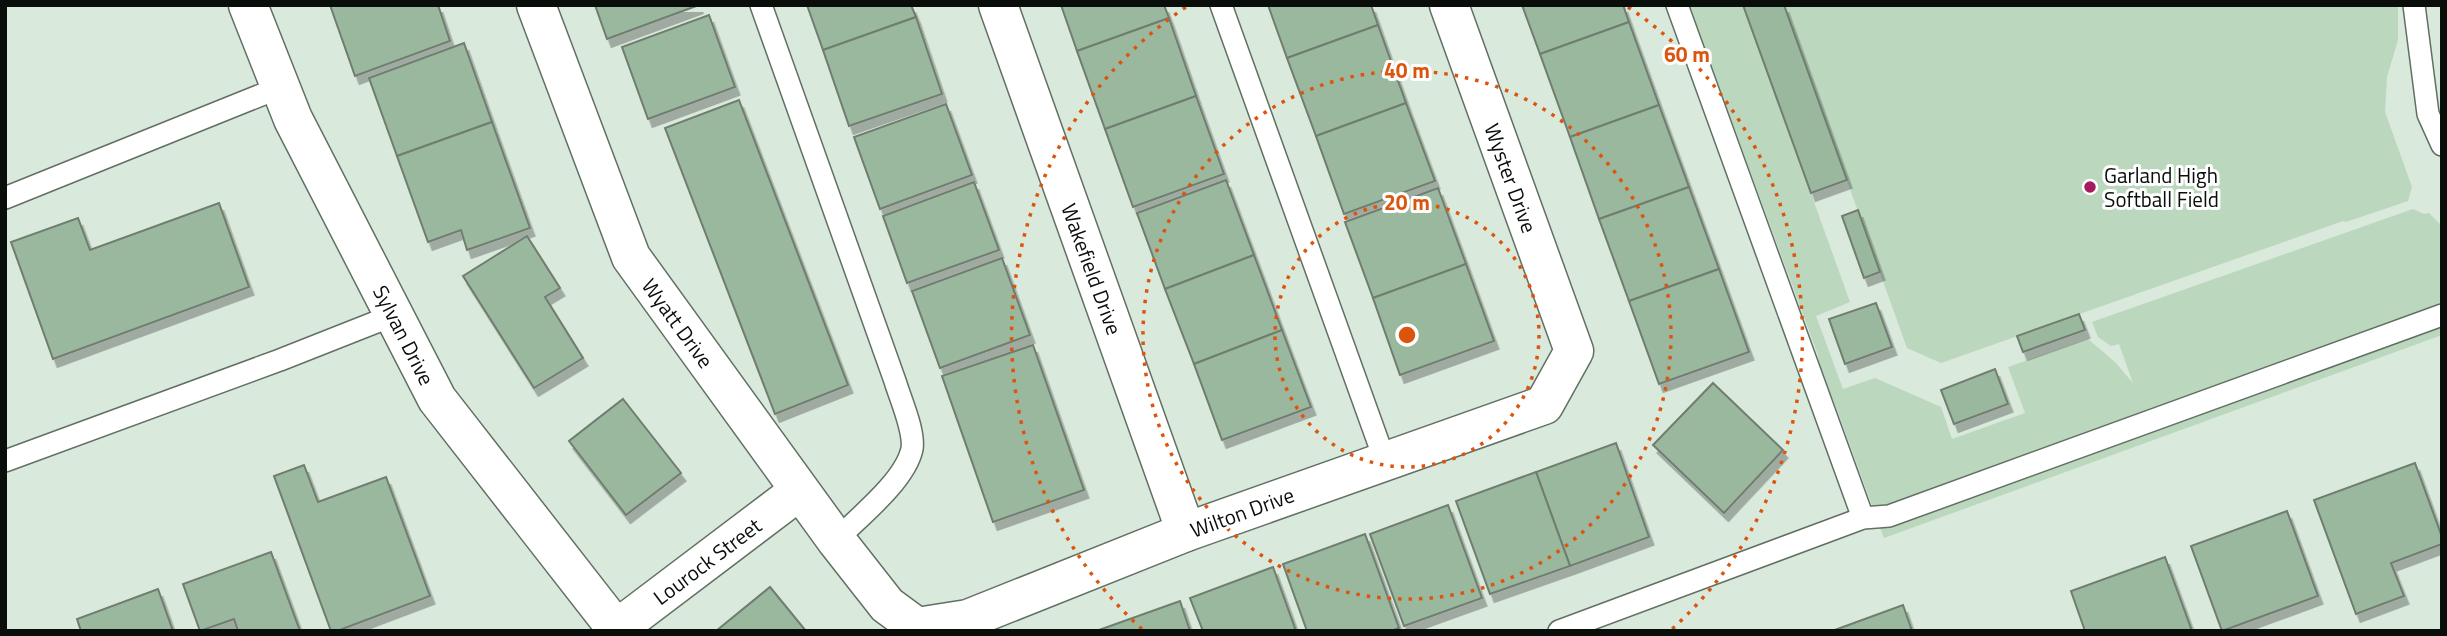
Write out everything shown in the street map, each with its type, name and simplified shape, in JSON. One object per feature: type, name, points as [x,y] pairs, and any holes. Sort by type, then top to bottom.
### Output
[{"type":"street","name":"Sylvan Drive","points":[[248,5],[293,119],[437,399],[616,630]]},
{"type":"street","name":"Wyatt Drive","points":[[536,5],[631,257],[799,491],[887,605]]},
{"type":"street","name":"Wakefield Drive","points":[[998,5],[1186,532]]},
{"type":"street","name":"Wyster Drive","points":[[1449,5],[1574,351]]},
{"type":"street","name":"Wilton Drive","points":[[887,605],[917,627],[968,619],[1186,532],[1544,405],[1574,351]]},
{"type":"street","name":"Lourock Street","points":[[616,630],[799,491]]},
{"type":"lane","points":[[761,5],[895,381],[911,437],[912,447],[905,464],[890,486],[836,540]]},
{"type":"lane","points":[[1221,5],[1385,461]]},
{"type":"lane","points":[[1677,5],[1863,518]]},
{"type":"lane","points":[[2414,5],[2428,114],[2442,145]]},
{"type":"lane","points":[[5,198],[281,87]]},
{"type":"lane","points":[[5,460],[280,360],[394,315]]},
{"type":"lane","points":[[1559,631],[1863,518],[1889,516],[2442,315]]},
{"type":"green space","points":[[1689,5],[1743,5],[1850,302],[1816,316],[1843,389],[1875,378],[1941,407],[1952,439],[2025,413],[2008,367],[2088,339],[2115,362],[2133,383],[2119,344],[2111,346],[2098,337],[2092,322],[2413,209],[2424,214],[2429,213],[2442,226],[2442,335],[1884,538],[1836,407],[1821,374],[1818,355]]},
{"type":"green space","name":"Garland High Softball Field","points":[[1784,5],[2398,5],[2398,40],[2387,77],[2385,112],[2412,187],[2408,201],[2343,221],[1941,363],[1907,348]]},
{"type":"building","points":[[330,5],[438,5],[450,41],[355,76]]},
{"type":"building","points":[[595,5],[699,5],[607,39]]},
{"type":"building","points":[[807,5],[911,5],[916,17],[823,50]]},
{"type":"building","points":[[1061,5],[1164,5],[1169,18],[1077,51]]},
{"type":"building","points":[[1268,5],[1371,5],[1378,25],[1287,58]]},
{"type":"building","points":[[1522,5],[1623,5],[1629,22],[1540,54]]},
{"type":"building","points":[[1743,5],[1784,5],[1847,180],[1811,193]]},
{"type":"building","points":[[709,15],[735,87],[648,119],[622,47]]},
{"type":"building","points":[[916,17],[942,94],[849,126],[823,50]]},
{"type":"building","points":[[1169,18],[1196,96],[1105,129],[1077,51]]},
{"type":"building","points":[[1629,22],[1659,105],[1570,137],[1540,54]]},
{"type":"building","points":[[1378,25],[1406,103],[1316,136],[1287,58]]},
{"type":"building","points":[[464,43],[492,122],[397,156],[369,78]]},
{"type":"building","points":[[1196,96],[1224,174],[1133,207],[1105,129]]},
{"type":"building","points":[[739,100],[848,385],[775,414],[665,128]]},
{"type":"building","points":[[1406,103],[1435,181],[1344,214],[1316,136]]},
{"type":"building","points":[[946,104],[972,175],[880,209],[854,137]]},
{"type":"building","points":[[1659,105],[1689,187],[1599,219],[1570,137]]},
{"type":"building","points":[[492,122],[530,228],[467,250],[461,230],[428,242],[397,156]]},
{"type":"building","points":[[1226,180],[1254,255],[1165,289],[1137,213]]},
{"type":"building","points":[[974,182],[999,250],[907,283],[883,216]]},
{"type":"building","points":[[1689,187],[1719,269],[1629,301],[1599,219]]},
{"type":"building","points":[[1438,188],[1466,264],[1373,298],[1345,222]]},
{"type":"building","points":[[219,203],[249,287],[53,359],[11,242],[78,218],[90,250]]},
{"type":"building","points":[[1858,210],[1880,272],[1864,278],[1842,216]]},
{"type":"building","points":[[527,236],[560,288],[545,297],[583,358],[534,388],[463,276]]},
{"type":"building","points":[[1254,255],[1282,330],[1194,364],[1165,289]]},
{"type":"building","points":[[1002,258],[1030,335],[940,368],[912,291]]},
{"type":"building","points":[[1466,264],[1494,341],[1400,375],[1373,298]]},
{"type":"building","points":[[1719,269],[1749,352],[1659,384],[1629,301]]},
{"type":"building","points":[[1876,303],[1892,347],[1845,364],[1829,319]]},
{"type":"building","points":[[2079,314],[2085,330],[2023,352],[2017,336]]},
{"type":"building","points":[[1282,330],[1311,407],[1222,440],[1194,364]]},
{"type":"building","points":[[1033,345],[1084,490],[993,522],[942,376]]},
{"type":"building","points":[[1995,369],[2008,404],[1954,424],[1941,390]]},
{"type":"building","points":[[1713,383],[1783,450],[1724,513],[1653,445]]},
{"type":"building","points":[[623,399],[681,473],[626,515],[569,441]]},
{"type":"building","points":[[1616,443],[1649,537],[1570,566],[1536,472]]},
{"type":"building","points":[[2415,463],[2442,537],[2442,544],[2391,563],[2404,596],[2356,614],[2314,500]]},
{"type":"building","points":[[304,465],[318,502],[386,477],[430,596],[331,631],[274,476]]},
{"type":"building","points":[[1536,472],[1570,566],[1490,594],[1456,501]]},
{"type":"building","points":[[1448,505],[1482,598],[1404,626],[1370,534]]},
{"type":"building","points":[[2287,511],[2318,596],[2222,631],[2191,546]]},
{"type":"building","points":[[1365,534],[1399,628],[1391,631],[1307,631],[1283,564]]},
{"type":"building","points":[[271,552],[300,631],[238,631],[234,619],[200,631],[183,584]]},
{"type":"building","points":[[2165,557],[2192,631],[2085,631],[2071,591]]},
{"type":"building","points":[[1273,567],[1296,631],[1203,631],[1190,598]]},
{"type":"building","points":[[770,587],[806,631],[716,631]]},
{"type":"building","points":[[158,589],[173,631],[81,631],[77,619]]},
{"type":"building","points":[[1180,601],[1190,631],[1099,631],[1099,630]]},
{"type":"building","points":[[1903,605],[1912,631],[1832,631]]},
{"type":"place","name":"Garland High Softball Field","points":[[2090,187]]}]
